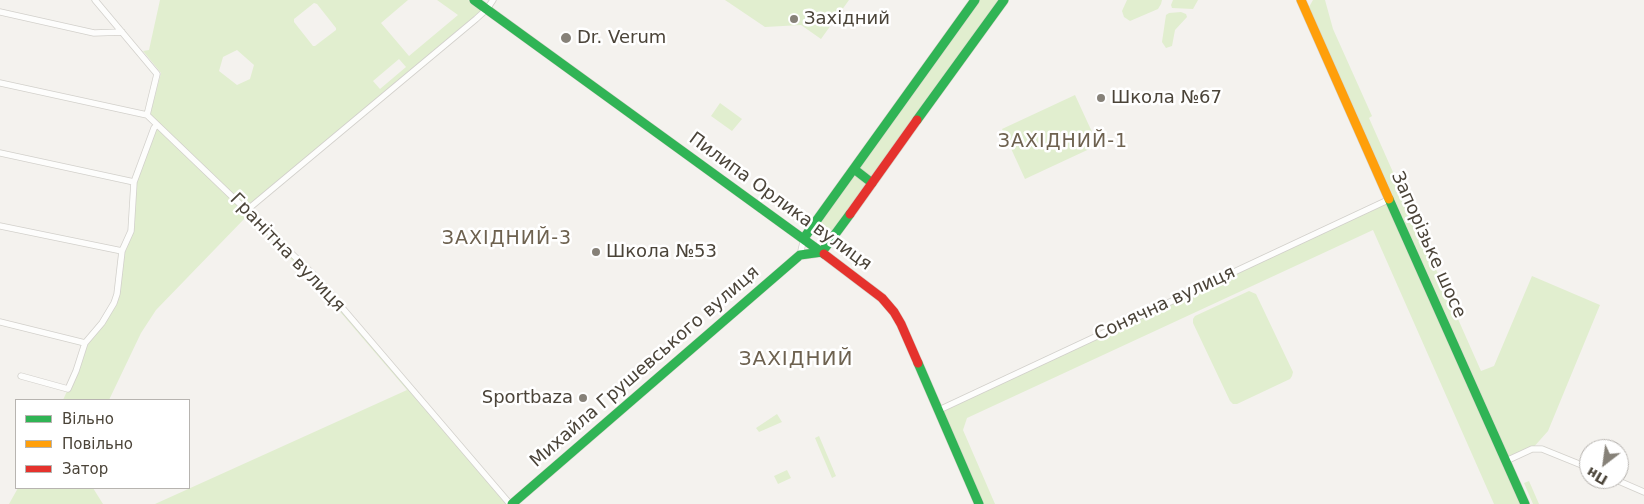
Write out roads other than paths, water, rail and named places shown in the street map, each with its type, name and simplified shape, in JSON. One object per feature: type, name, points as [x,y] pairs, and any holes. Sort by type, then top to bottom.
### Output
[{"type":"street","points":[[0,83],[147,115],[157,74],[96,0]]},
{"type":"street","name":"Пилипа Орлика вулиця","points":[[474,0],[804,238],[878,294],[890,307],[901,324],[979,504]]},
{"type":"street","points":[[247,210],[486,9],[493,0]]},
{"type":"street","points":[[975,0],[804,238],[800,255],[822,252],[1004,0]]},
{"type":"street","name":"Запорізьке шосе","points":[[1301,0],[1525,504]]},
{"type":"street","points":[[0,12],[94,33],[122,32]]},
{"type":"street","name":"Гранітна вулиця","points":[[147,115],[314,276],[511,504]]},
{"type":"street","points":[[21,376],[68,389],[85,343],[102,323],[118,294],[122,251],[131,232],[134,182],[157,124]]},
{"type":"street","points":[[0,153],[134,182]]},
{"type":"street","points":[[854,169],[872,183]]},
{"type":"street","name":"Сонячна вулиця","points":[[939,410],[1390,199]]},
{"type":"street","points":[[0,226],[122,251]]},
{"type":"street","name":"Михайла Грушевського вулиця","points":[[511,504],[800,255]]},
{"type":"street","points":[[0,322],[85,343]]},
{"type":"street","points":[[1506,461],[1532,449],[1542,449],[1579,464]]},
{"type":"street","points":[[1629,486],[1644,492]]},
{"type":"place","name":"Західний","points":[[794,19]]},
{"type":"place","name":"Dr. Verum","points":[[566,38]]},
{"type":"place","name":"Школа №67","points":[[1101,98]]},
{"type":"place","name":"Школа №53","points":[[596,252]]},
{"type":"place","name":"Sportbaza","points":[[583,398]]},
{"type":"district","name":"ЗАХІДНИЙ-1","points":[[1063,142]]},
{"type":"district","name":"ЗАХІДНИЙ-3","points":[[507,239]]},
{"type":"district","name":"ЗАХІДНИЙ","points":[[796,360]]}]
